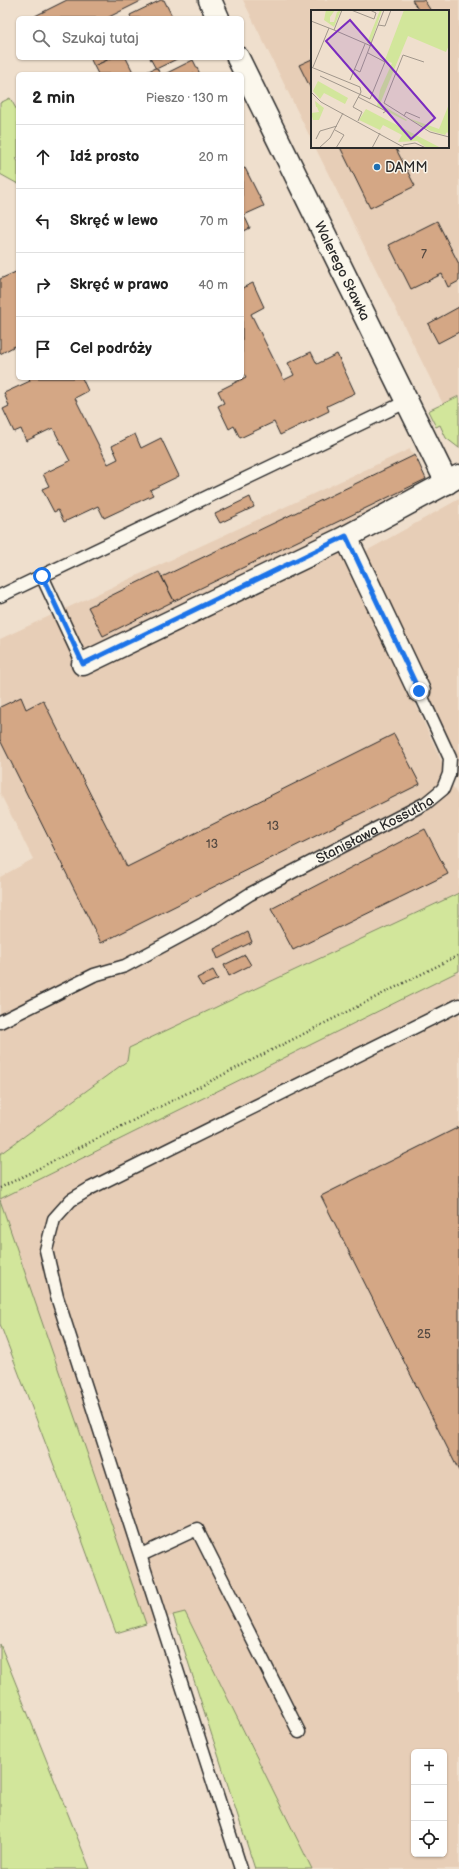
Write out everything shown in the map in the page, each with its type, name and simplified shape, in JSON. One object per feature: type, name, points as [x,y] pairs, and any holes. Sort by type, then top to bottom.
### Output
[{"type":"street","points":[[210,0],[217,16]]},
{"type":"street","name":"Walerego Sławka","points":[[239,60],[408,401],[453,480]]},
{"type":"street","points":[[83,664],[346,536],[453,480]]},
{"type":"street","name":"Stanisława Kossutha","points":[[346,536],[419,691]]},
{"type":"lane","points":[[0,596],[408,401]]},
{"type":"lane","points":[[42,576],[83,664]]},
{"type":"lane","name":"Stanisława Kossutha","points":[[0,1022],[94,975],[125,966],[203,924],[250,894],[426,803],[443,789],[449,774],[450,758],[419,691]]},
{"type":"lane","points":[[241,1869],[57,1297],[46,1250],[54,1219],[71,1200],[91,1188],[459,1005]]},
{"type":"lane","points":[[141,1555],[197,1528],[299,1732]]},
{"type":"path","points":[[0,1188],[459,955]]},
{"type":"shaded area","points":[[243,0],[459,0],[459,396],[443,404],[315,148],[449,148],[449,10],[311,10],[311,139]]},
{"type":"shaded area","points":[[410,449],[430,484],[337,530],[459,798],[459,893],[129,1048],[127,1061],[0,1154],[0,877],[33,859],[0,793],[0,639]]},
{"type":"shaded area","points":[[459,499],[459,759],[361,554]]},
{"type":"shaded area","points":[[459,971],[459,1869],[312,1869],[185,1612],[136,1627],[0,1199]]},
{"type":"green space","points":[[10,98],[16,108],[16,183],[0,174],[0,103]]},
{"type":"green space","points":[[459,396],[459,448],[446,438],[440,425],[436,427],[428,411]]},
{"type":"green space","points":[[459,893],[459,971],[0,1199],[0,1154],[127,1061],[129,1048]]},
{"type":"green space","points":[[0,1200],[146,1624],[116,1633],[0,1324]]},
{"type":"green space","points":[[185,1612],[312,1869],[255,1869],[173,1615]]},
{"type":"green space","points":[[0,1644],[90,1869],[0,1869]]},
{"type":"building","points":[[67,0],[143,0],[111,16],[35,16]]},
{"type":"building","points":[[161,0],[164,0],[172,16],[130,16]]},
{"type":"building","points":[[412,0],[424,0],[430,10],[418,10]]},
{"type":"building","points":[[311,59],[311,89],[299,65]]},
{"type":"building","points":[[91,60],[108,60],[94,66]]},
{"type":"building","points":[[108,60],[127,60],[133,72],[97,72],[94,66]]},
{"type":"building","points":[[151,60],[175,60],[156,69]]},
{"type":"building","points":[[193,60],[199,72],[169,72]]},
{"type":"building","points":[[157,68],[159,72],[146,72]]},
{"type":"building","name":"DAMM","points":[[340,148],[396,148],[415,186],[370,208]]},
{"type":"building","points":[[244,168],[264,206],[244,215]]},
{"type":"building","points":[[244,215],[250,228],[244,231]]},
{"type":"building","points":[[437,221],[459,264],[459,281],[448,287],[442,274],[411,289],[389,245]]},
{"type":"building","points":[[16,272],[16,349],[15,346],[0,354],[0,279]]},
{"type":"building","points":[[253,283],[264,307],[251,314],[284,380],[294,375],[288,363],[311,352],[317,364],[337,354],[355,393],[327,406],[329,411],[280,435],[274,422],[240,438],[234,426],[229,429],[218,406],[224,403],[218,391],[240,380],[244,380],[246,377],[244,374],[244,287]]},
{"type":"building","points":[[459,307],[459,332],[438,343],[428,324]]},
{"type":"building","points":[[83,380],[88,391],[75,398],[108,464],[118,459],[112,446],[135,434],[141,448],[161,438],[179,476],[150,490],[153,495],[104,518],[98,506],[64,522],[58,510],[54,512],[42,489],[49,486],[43,474],[70,461],[53,428],[26,441],[21,429],[14,432],[3,409],[9,406],[4,393],[30,381]]},
{"type":"building","points":[[415,455],[426,479],[174,601],[162,577]]},
{"type":"building","points":[[250,497],[254,507],[220,523],[215,514]]},
{"type":"building","points":[[159,572],[174,601],[103,636],[88,607]]},
{"type":"building","points":[[21,697],[26,709],[43,700],[127,867],[394,734],[420,784],[101,943],[0,740],[0,707]]},
{"type":"building","points":[[425,829],[448,874],[293,950],[271,909]]},
{"type":"building","points":[[248,932],[252,942],[218,959],[214,949]]},
{"type":"building","points":[[245,955],[251,965],[229,976],[224,965]]},
{"type":"building","points":[[213,970],[218,979],[202,986],[197,978]]},
{"type":"building","points":[[459,1127],[459,1471],[321,1196]]},
{"type":"place","name":"DAMM","points":[[377,167]]},
{"type":"route","points":[[42,576],[83,664],[346,536],[419,691]]}]
